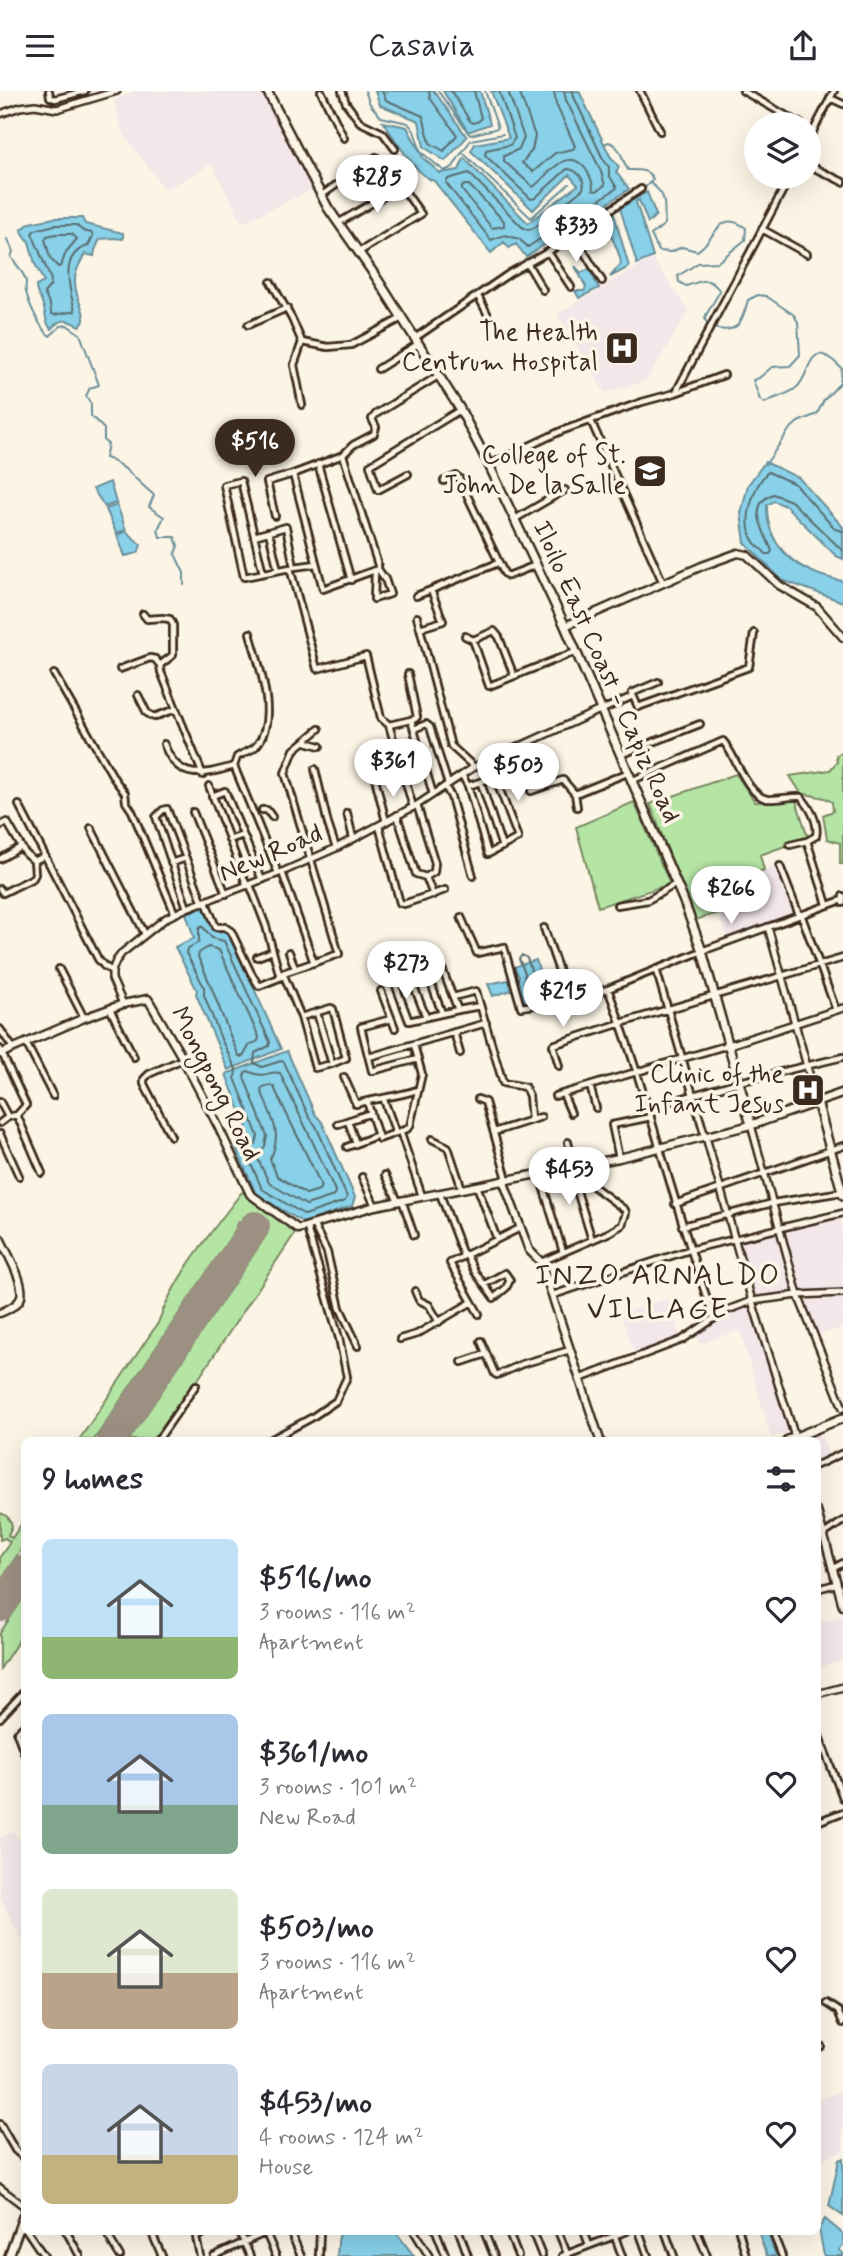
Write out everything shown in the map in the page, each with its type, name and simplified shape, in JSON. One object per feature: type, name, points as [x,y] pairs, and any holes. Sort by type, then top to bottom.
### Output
[{"type":"main road","name":"Iloilo East Coast - Capiz Road","points":[[267,91],[321,195],[460,409],[537,565],[676,884],[702,951],[751,1125]]},
{"type":"main road","points":[[565,626],[738,553],[747,555],[779,585],[817,607],[843,637]]},
{"type":"main road","name":"Mongpong Road","points":[[1,1052],[84,1018],[142,998],[148,999],[183,1059],[250,1193],[294,1227],[310,1227]]},
{"type":"main road","points":[[310,1227],[375,1206],[659,1149],[751,1125],[843,1093]]},
{"type":"main road","points":[[817,1102],[843,1193]]},
{"type":"main road","points":[[505,1180],[529,1250],[541,1262],[599,1437]]},
{"type":"main road","points":[[0,1238],[22,1290],[18,1303],[0,1314]]},
{"type":"main road","points":[[802,1437],[843,1420]]},
{"type":"main road","points":[[821,1524],[843,1605]]},
{"type":"main road","points":[[12,2253],[21,2224]]},
{"type":"main road","points":[[12,2253],[21,2235]]},
{"type":"street","points":[[49,91],[50,97],[55,99],[85,91]]},
{"type":"street","points":[[0,114],[20,107],[57,109],[117,91]]},
{"type":"street","points":[[321,91],[344,138]]},
{"type":"street","points":[[342,91],[346,103],[360,123],[383,133],[395,149]]},
{"type":"street","points":[[640,91],[660,131]]},
{"type":"street","points":[[743,91],[780,112]]},
{"type":"street","points":[[821,113],[834,91]]},
{"type":"street","points":[[830,98],[843,104]]},
{"type":"street","points":[[321,195],[376,157]]},
{"type":"street","points":[[821,171],[843,182]]},
{"type":"street","points":[[340,222],[401,185],[421,214],[359,252]]},
{"type":"street","points":[[378,369],[478,296],[641,189]]},
{"type":"street","points":[[675,393],[784,189]]},
{"type":"street","points":[[762,229],[807,254]]},
{"type":"street","points":[[573,234],[602,281]]},
{"type":"street","points":[[548,251],[571,287]]},
{"type":"street","points":[[527,263],[543,290]]},
{"type":"street","points":[[271,282],[287,308],[302,342],[294,365],[302,405]]},
{"type":"street","points":[[478,296],[488,313]]},
{"type":"street","points":[[248,325],[287,308]]},
{"type":"street","points":[[302,342],[328,347],[351,345],[402,318]]},
{"type":"street","points":[[275,516],[267,482],[343,455],[353,445],[374,434],[376,427],[373,419],[376,414],[439,375]]},
{"type":"street","points":[[489,465],[561,431],[724,375]]},
{"type":"street","points":[[408,474],[378,491],[370,465],[460,409]]},
{"type":"street","points":[[591,421],[663,584]]},
{"type":"street","points":[[343,455],[378,565],[377,570],[374,599],[390,594],[385,579],[377,570]]},
{"type":"street","points":[[318,464],[351,580]]},
{"type":"street","points":[[293,474],[323,589],[377,570]]},
{"type":"street","points":[[444,481],[456,476],[459,478],[498,563],[508,576],[537,565]]},
{"type":"street","points":[[263,573],[241,481],[224,485],[244,577],[316,564]]},
{"type":"street","points":[[515,519],[565,490]]},
{"type":"street","points":[[254,536],[286,527],[292,568],[317,669],[366,656],[381,718],[389,725],[435,863],[434,872],[426,877],[416,874],[397,814]]},
{"type":"street","points":[[269,532],[278,570]]},
{"type":"street","points":[[416,596],[498,563]]},
{"type":"street","points":[[420,628],[443,621],[431,590]]},
{"type":"street","points":[[143,614],[148,619],[170,619],[173,625],[173,655],[160,665]]},
{"type":"street","points":[[416,617],[450,746],[474,767]]},
{"type":"street","points":[[473,640],[494,631],[499,637],[514,676]]},
{"type":"street","points":[[250,633],[262,674],[268,723],[255,747],[237,757],[234,766],[280,873],[314,963]]},
{"type":"street","points":[[633,696],[638,707],[749,667],[754,633]]},
{"type":"street","points":[[465,636],[473,640],[489,686],[575,652]]},
{"type":"street","points":[[120,669],[150,657],[158,661],[203,775]]},
{"type":"street","points":[[54,674],[125,793],[126,802],[175,914]]},
{"type":"street","points":[[389,725],[415,719],[417,713],[408,674]]},
{"type":"street","points":[[600,710],[658,682]]},
{"type":"street","points":[[138,695],[147,713],[154,717],[176,709]]},
{"type":"street","name":"New Road","points":[[112,971],[122,953],[175,914],[336,848],[415,806],[474,767],[600,710]]},
{"type":"street","points":[[411,720],[433,794]]},
{"type":"street","points":[[414,729],[426,724],[430,727],[473,876]]},
{"type":"street","points":[[620,755],[701,724]]},
{"type":"street","points":[[187,908],[156,817],[167,809],[216,927],[225,927],[231,931],[259,986],[295,968],[338,954],[285,773],[294,750],[319,729]]},
{"type":"street","points":[[631,781],[723,741],[734,762],[759,796],[766,799],[802,797],[806,802],[817,831],[816,836],[790,845]]},
{"type":"street","points":[[306,742],[320,746]]},
{"type":"street","points":[[164,744],[169,757],[185,771],[203,775],[234,766]]},
{"type":"street","points":[[315,769],[336,848]]},
{"type":"street","points":[[575,794],[627,773]]},
{"type":"street","points":[[462,775],[468,786],[488,854],[518,838],[495,777],[468,786]]},
{"type":"street","points":[[531,790],[563,780],[575,794],[577,807]]},
{"type":"street","points":[[376,782],[386,822]]},
{"type":"street","points":[[481,783],[502,846]]},
{"type":"street","points":[[209,786],[229,840],[267,926],[282,976],[301,1017],[315,1067],[346,1058],[333,1009],[301,1017]]},
{"type":"street","points":[[212,796],[225,791],[262,880]]},
{"type":"street","points":[[19,805],[98,959],[112,971],[112,979],[123,1004]]},
{"type":"street","points":[[255,815],[263,808],[272,817]]},
{"type":"street","points":[[193,812],[226,894]]},
{"type":"street","points":[[347,813],[353,838]]},
{"type":"street","points":[[0,826],[7,822],[34,861],[35,874],[33,878],[2,893],[0,889]]},
{"type":"street","points":[[380,826],[400,903],[445,890]]},
{"type":"street","points":[[91,828],[145,934]]},
{"type":"street","points":[[229,840],[243,835]]},
{"type":"street","points":[[807,841],[827,904]]},
{"type":"street","points":[[0,859],[22,847]]},
{"type":"street","points":[[34,861],[45,856]]},
{"type":"street","points":[[171,863],[186,858]]},
{"type":"street","points":[[780,866],[836,1010]]},
{"type":"street","points":[[426,877],[433,895]]},
{"type":"street","points":[[617,905],[649,900],[676,884]]},
{"type":"street","points":[[461,917],[477,953],[504,947],[521,1007],[569,1000],[608,989],[843,899]]},
{"type":"street","points":[[768,927],[817,1102]]},
{"type":"street","points":[[544,928],[569,1000]]},
{"type":"street","points":[[257,957],[273,951]]},
{"type":"street","points":[[289,952],[295,968]]},
{"type":"street","points":[[559,1066],[552,1045],[843,958]]},
{"type":"street","points":[[426,1017],[405,964],[391,967],[409,1021],[480,1006]]},
{"type":"street","points":[[410,975],[442,967],[458,1010]]},
{"type":"street","points":[[59,968],[84,1018]]},
{"type":"street","points":[[656,969],[794,1437]]},
{"type":"street","points":[[426,970],[442,1013]]},
{"type":"street","points":[[608,989],[638,1073],[675,1204],[714,1318]]},
{"type":"street","points":[[381,991],[395,1028]]},
{"type":"street","points":[[453,997],[475,991],[503,1083],[525,1087],[531,1119]]},
{"type":"street","points":[[555,1096],[684,1060],[843,1008]]},
{"type":"street","points":[[110,1009],[134,1057]]},
{"type":"street","points":[[317,1013],[332,1064]]},
{"type":"street","points":[[391,1019],[361,1027],[372,1071],[418,1059]]},
{"type":"street","points":[[369,1057],[486,1023]]},
{"type":"street","points":[[0,1030],[13,1048]]},
{"type":"street","points":[[454,1032],[460,1053]]},
{"type":"street","points":[[26,1043],[53,1097]]},
{"type":"street","points":[[367,1101],[379,1139],[410,1126],[422,1074],[414,1045]]},
{"type":"street","points":[[0,1123],[17,1115],[26,1104],[1,1052]]},
{"type":"street","points":[[648,1108],[739,1082],[843,1057]]},
{"type":"street","points":[[171,1136],[144,1084],[144,1079],[149,1074],[183,1059]]},
{"type":"street","points":[[344,1077],[356,1104],[384,1100],[418,1090]]},
{"type":"street","points":[[590,1086],[596,1108]]},
{"type":"street","points":[[563,1094],[570,1113]]},
{"type":"street","points":[[478,1099],[485,1102],[505,1180]]},
{"type":"street","points":[[384,1100],[422,1196]]},
{"type":"street","points":[[0,1102],[8,1117]]},
{"type":"street","points":[[338,1124],[371,1112]]},
{"type":"street","points":[[17,1115],[42,1173]]},
{"type":"street","points":[[619,1158],[612,1125],[651,1117]]},
{"type":"street","points":[[494,1132],[541,1118]]},
{"type":"street","points":[[348,1121],[356,1144]]},
{"type":"street","points":[[751,1125],[798,1295],[843,1408]]},
{"type":"street","points":[[0,1135],[19,1176]]},
{"type":"street","points":[[347,1147],[378,1135]]},
{"type":"street","points":[[432,1139],[448,1147],[462,1189]]},
{"type":"street","points":[[568,1142],[572,1167],[593,1240]]},
{"type":"street","points":[[675,1204],[843,1146]]},
{"type":"street","points":[[541,1262],[622,1225],[626,1213],[593,1186],[586,1164]]},
{"type":"street","points":[[539,1173],[563,1252]]},
{"type":"street","points":[[385,1175],[400,1201],[414,1235]]},
{"type":"street","points":[[362,1177],[375,1206]]},
{"type":"street","points":[[477,1186],[497,1239]]},
{"type":"street","points":[[440,1193],[464,1254],[494,1298],[506,1288],[510,1280],[505,1273],[485,1284]]},
{"type":"street","points":[[682,1226],[773,1203],[843,1193]]},
{"type":"street","points":[[553,1295],[690,1250],[843,1213]]},
{"type":"street","points":[[310,1227],[327,1252],[340,1308],[358,1346]]},
{"type":"street","points":[[276,1437],[311,1419],[336,1401],[347,1377],[310,1227]]},
{"type":"street","points":[[479,1314],[450,1263],[520,1228]]},
{"type":"street","points":[[415,1291],[419,1300],[429,1305],[439,1322]]},
{"type":"street","points":[[579,1379],[682,1340],[725,1311],[752,1301],[843,1293]]},
{"type":"street","points":[[400,1339],[417,1334],[472,1302]]},
{"type":"street","points":[[481,1341],[497,1375],[522,1364],[570,1350]]},
{"type":"street","points":[[462,1362],[486,1354]]},
{"type":"street","points":[[160,1437],[195,1385]]},
{"type":"street","points":[[821,1463],[843,1453]]},
{"type":"street","points":[[824,1534],[843,1521]]},
{"type":"street","points":[[832,1569],[843,1563]]},
{"type":"street","points":[[821,1588],[836,1584]]},
{"type":"street","points":[[821,1693],[843,1686]]},
{"type":"street","points":[[0,1718],[21,1697]]},
{"type":"street","points":[[821,1741],[843,1798]]},
{"type":"street","points":[[821,1820],[843,1812]]},
{"type":"street","points":[[827,2003],[840,2012],[843,2023]]},
{"type":"street","points":[[0,2124],[21,2155]]},
{"type":"street","points":[[0,2188],[21,2204]]},
{"type":"street","points":[[30,2235],[44,2256]]},
{"type":"street","points":[[68,2235],[80,2256]]},
{"type":"street","points":[[107,2235],[120,2256]]},
{"type":"street","points":[[153,2235],[162,2256]]},
{"type":"street","points":[[200,2235],[196,2237],[200,2256]]},
{"type":"street","points":[[241,2235],[250,2256]]},
{"type":"street","points":[[215,2256],[225,2254],[261,2235]]},
{"type":"street","points":[[269,2235],[276,2256]]},
{"type":"street","points":[[292,2235],[301,2256]]},
{"type":"street","points":[[319,2256],[320,2235]]},
{"type":"street","points":[[416,2235],[429,2256]]},
{"type":"street","points":[[438,2235],[446,2256]]},
{"type":"street","points":[[460,2235],[468,2256]]},
{"type":"street","points":[[486,2235],[494,2256]]},
{"type":"street","points":[[510,2235],[518,2256]]},
{"type":"street","points":[[534,2235],[542,2256]]},
{"type":"street","points":[[559,2235],[565,2255],[612,2235]]},
{"type":"street","points":[[585,2235],[589,2245]]},
{"type":"street","points":[[614,2235],[622,2256]]},
{"type":"street","points":[[640,2235],[648,2256]]},
{"type":"street","points":[[666,2235],[674,2256]]},
{"type":"street","points":[[698,2235],[706,2256]]},
{"type":"street","points":[[740,2235],[746,2256]]},
{"type":"street","points":[[774,2235],[782,2256]]},
{"type":"shaded area","points":[[135,91],[260,91],[314,189],[242,223],[212,164],[165,190],[122,132],[114,100]]},
{"type":"shaded area","name":"The Health Centrum Hospital","points":[[652,258],[689,311],[646,381],[605,393],[557,314]]},
{"type":"shaded area","points":[[777,865],[796,913],[728,939],[709,892]]},
{"type":"shaded area","points":[[245,1192],[249,1198],[297,1230],[195,1384],[154,1437],[81,1437],[158,1323],[164,1305],[201,1246],[241,1193]]},
{"type":"shaded area","points":[[842,1213],[843,1289],[753,1297],[736,1238]]},
{"type":"shaded area","points":[[668,1298],[674,1308],[672,1312],[681,1337],[635,1354],[620,1314]]},
{"type":"shaded area","points":[[843,1298],[843,1328],[816,1335],[804,1301]]},
{"type":"shaded area","points":[[752,1305],[790,1432],[771,1437],[740,1330],[700,1344],[696,1334],[727,1313]]},
{"type":"shaded area","points":[[821,1435],[829,1455],[821,1460],[821,1437],[815,1437]]},
{"type":"shaded area","points":[[0,1513],[6,1515],[11,1522],[8,1535],[12,1538],[21,1524],[21,1637],[0,1669],[0,1557],[10,1542],[5,1538],[0,1540]]},
{"type":"shaded area","points":[[843,1615],[843,1661],[821,1667],[821,1623]]},
{"type":"shaded area","points":[[14,1831],[21,1845],[21,1938],[0,1897],[0,1838]]},
{"type":"shaded area","points":[[840,2091],[843,2096],[843,2151],[821,2159],[821,2098]]},
{"type":"green space","points":[[843,753],[843,864],[840,864],[840,843],[827,839],[823,815],[833,811],[832,802],[801,793],[790,776],[830,770],[837,762],[836,755]]},
{"type":"green space","points":[[736,774],[755,802],[796,800],[808,838],[760,855],[764,870],[710,892],[718,913],[695,920],[650,804]]},
{"type":"green space","points":[[634,802],[670,884],[598,907],[576,827]]},
{"type":"green space","points":[[245,1192],[249,1198],[297,1230],[195,1384],[154,1437],[131,1437],[267,1234],[244,1217],[96,1437],[81,1437],[158,1323],[174,1288],[195,1255],[241,1193]]},
{"type":"green space","points":[[0,1513],[7,1516],[11,1522],[8,1535],[12,1538],[21,1524],[21,1550],[0,1581],[0,1557],[10,1542],[5,1538],[0,1540]]},
{"type":"green space","points":[[21,1602],[21,1637],[0,1669],[0,1633]]},
{"type":"water","points":[[375,91],[434,91],[467,137],[445,161],[424,147],[419,121],[380,105]]},
{"type":"water","points":[[443,91],[480,91],[490,124],[468,132]]},
{"type":"water","points":[[491,91],[579,91],[610,156],[619,167],[616,172],[629,189],[526,257],[516,244],[509,248],[504,242],[491,253],[434,181],[413,164],[383,122],[407,127],[424,159],[440,173],[459,170],[464,158],[528,223],[578,185],[569,175],[533,210],[471,151],[475,144],[509,138]]},
{"type":"water","points":[[647,192],[656,215],[648,223],[639,200],[636,202],[653,257],[637,264],[620,208]]},
{"type":"water","points":[[614,214],[629,267],[610,277],[621,264],[606,220]]},
{"type":"water","points":[[54,218],[82,218],[85,224],[123,233],[123,239],[100,239],[94,256],[85,254],[79,265],[75,285],[84,321],[79,326],[61,321],[51,329],[36,289],[36,286],[44,282],[35,264],[29,242],[21,230],[30,223]]},
{"type":"water","points":[[575,266],[581,273],[589,269],[599,288],[579,298],[575,291],[584,291],[586,287]]},
{"type":"water","points":[[765,462],[799,478],[843,527],[843,559],[836,556],[786,506],[774,501],[767,505],[768,521],[780,547],[801,566],[828,578],[843,581],[843,602],[782,580],[745,543],[741,513],[748,485]]},
{"type":"water","points":[[110,482],[116,503],[105,507],[93,489]]},
{"type":"water","points":[[117,505],[126,530],[116,533],[106,509]]},
{"type":"water","points":[[126,531],[141,545],[138,553],[125,556],[117,535]]},
{"type":"water","points":[[204,908],[216,932],[228,930],[281,1049],[228,1070],[196,994],[197,990],[175,947],[194,938],[186,913]]},
{"type":"water","points":[[536,960],[548,1001],[524,1003],[517,984],[519,976],[514,967]]},
{"type":"water","points":[[509,980],[512,990],[493,996],[488,984]]},
{"type":"water","points":[[287,1051],[355,1197],[352,1206],[304,1223],[256,1194],[235,1146],[251,1139],[226,1074]]},
{"type":"water","points":[[843,2158],[843,2216],[829,2206],[839,2160]]},
{"type":"water","points":[[825,2219],[843,2234],[843,2245],[839,2250],[843,2256],[824,2256],[821,2225]]},
{"type":"water","points":[[339,2235],[398,2235],[414,2256],[337,2256]]},
{"type":"water","points":[[759,2235],[768,2235],[776,2256],[767,2256]]},
{"type":"waterway","points":[[365,91],[370,104],[381,117],[408,123],[414,131],[421,152],[444,171],[453,167],[462,152],[531,218],[569,184]]},
{"type":"waterway","points":[[438,91],[470,135],[498,128],[485,91]]},
{"type":"waterway","points":[[463,151],[471,140],[503,134]]},
{"type":"waterway","points":[[604,144],[609,142],[616,147],[628,170],[642,171],[651,176],[653,179],[642,191]]},
{"type":"waterway","points":[[650,183],[660,192],[664,201],[665,224],[651,235],[659,251],[671,252],[682,247],[697,251],[718,228],[729,222],[746,228],[745,240],[718,262],[698,263],[678,276],[679,282],[686,286],[708,281],[720,291],[706,315],[705,320],[709,325]]},
{"type":"waterway","points":[[8,239],[13,252],[11,257],[25,278],[27,297],[42,328],[50,336],[61,326],[67,325],[80,334],[99,385],[90,388],[86,396],[91,404],[91,416],[104,429],[104,441],[108,444],[105,458],[125,469],[154,495],[149,507],[164,517],[158,529],[160,537],[175,537],[178,546],[175,554],[184,573],[184,585]]},
{"type":"waterway","points":[[713,328],[734,328],[741,320],[748,300],[758,295],[766,296],[794,315],[798,322],[800,355],[790,366],[772,367],[753,380],[760,400],[765,403],[796,388],[816,356],[822,355],[831,359],[842,369],[840,383],[824,400],[817,414],[798,422],[789,430],[766,464]]},
{"type":"taxiway","points":[[236,1254],[241,1226],[250,1229],[253,1235],[251,1243]]},
{"type":"runway","points":[[114,1437],[255,1226]]},
{"type":"runway","points":[[0,1607],[21,1575]]},
{"type":"place","name":"The Health Centrum Hospital","points":[[622,348]]},
{"type":"place","name":"College of St. John De la Salle","points":[[650,471]]},
{"type":"place","name":"Clinic of the Infant Jesus","points":[[808,1090]]},
{"type":"district","name":"INZO ARNALDO VILLAGE","points":[[658,1292]]}]
